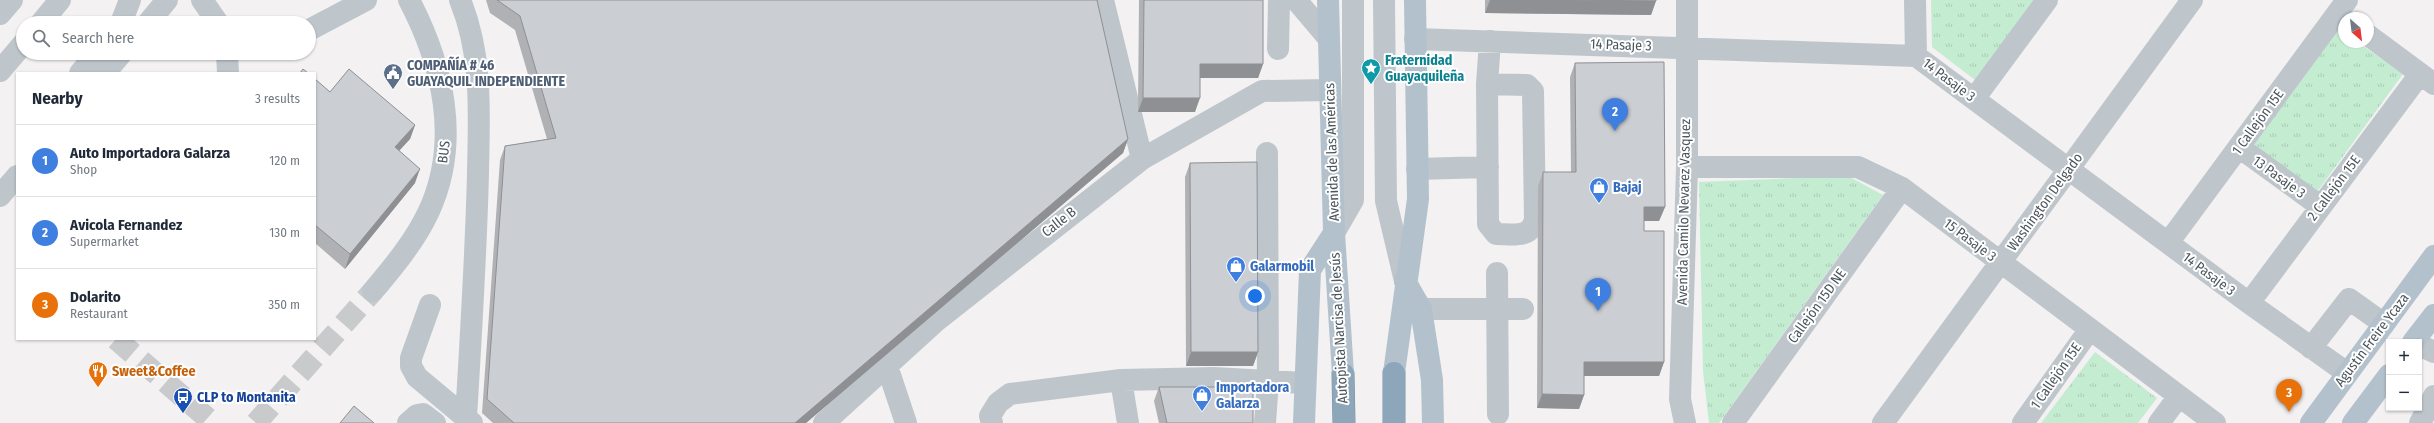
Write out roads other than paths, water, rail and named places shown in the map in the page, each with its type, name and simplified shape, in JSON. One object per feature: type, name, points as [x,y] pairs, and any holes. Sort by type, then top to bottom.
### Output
[{"type":"highway","points":[[1394,373],[1394,423]]},
{"type":"highway","name":"Autopista Narcisa de Jesús","points":[[1343,374],[1344,423]]},
{"type":"main road","name":"Avenida de las Américas","points":[[1328,0],[1334,234]]},
{"type":"main road","points":[[1394,373],[1405,281],[1418,199],[1415,0]]},
{"type":"main road","name":"Autopista Narcisa de Jesús","points":[[1334,234],[1343,374]]},
{"type":"main road","points":[[1304,423],[1304,383],[1310,270],[1334,234]]},
{"type":"main road","name":"Agustín Freire Ycaza","points":[[2311,423],[2434,256]]},
{"type":"main road","points":[[1405,281],[1421,309],[1432,380],[1434,423]]},
{"type":"main road","points":[[2415,339],[2434,315]]},
{"type":"main road","points":[[2353,423],[2386,379]]},
{"type":"street","points":[[0,14],[12,0]]},
{"type":"street","points":[[124,16],[130,0]]},
{"type":"street","points":[[154,16],[167,0]]},
{"type":"street","points":[[202,0],[213,16]]},
{"type":"street","points":[[316,26],[366,0]]},
{"type":"street","name":"BUS","points":[[373,291],[398,262],[429,211],[445,156],[446,131],[440,80],[422,25],[409,0]]},
{"type":"street","points":[[460,0],[471,30],[477,57],[479,88],[477,208],[469,420]]},
{"type":"street","points":[[1103,0],[1142,159]]},
{"type":"street","points":[[1278,49],[1279,0]]},
{"type":"street","points":[[1296,0],[1329,39]]},
{"type":"street","name":"Avenida de las Américas","points":[[1334,234],[1353,200],[1353,0]]},
{"type":"street","points":[[1384,0],[1386,201],[1405,281]]},
{"type":"street","name":"Avenida Camilo Nevarez Vasquez","points":[[1685,423],[1680,399],[1686,167],[1687,0]]},
{"type":"street","points":[[1915,0],[1916,56]]},
{"type":"street","points":[[1974,99],[2047,0]]},
{"type":"street","name":"Washington Delgado","points":[[1883,423],[2192,0]]},
{"type":"street","name":"1 Callejón 15E","points":[[2168,243],[2239,147],[2344,10]]},
{"type":"street","name":"14 Pasaje 3","points":[[1415,39],[1687,47],[1916,56],[2249,303],[2347,373]]},
{"type":"street","points":[[2374,39],[2427,79]]},
{"type":"street","points":[[1488,84],[1527,84],[1533,91],[1536,219],[1532,230],[1527,234],[1496,234],[1491,230],[1488,224],[1488,84],[1490,41]]},
{"type":"street","points":[[0,71],[16,52]]},
{"type":"street","points":[[81,72],[91,60]]},
{"type":"street","points":[[106,72],[116,60]]},
{"type":"street","points":[[228,60],[228,72]]},
{"type":"street","name":"2 Callejón 15E","points":[[2249,303],[2320,206],[2427,79]]},
{"type":"street","name":"Calle B","points":[[824,423],[888,366],[932,312],[1142,159],[1262,91],[1330,90]]},
{"type":"street","name":"13 Pasaje 3","points":[[2239,147],[2320,206]]},
{"type":"street","points":[[1264,423],[1268,381],[1267,153]]},
{"type":"street","points":[[1417,169],[1488,167]]},
{"type":"street","name":"15 Pasaje 3","points":[[1686,167],[1858,167],[1902,188],[2215,423]]},
{"type":"street","points":[[0,196],[16,177]]},
{"type":"street","name":"Callejón 15D NE","points":[[1733,423],[1902,188]]},
{"type":"street","points":[[1497,273],[1498,414]]},
{"type":"street","points":[[2311,348],[2349,299],[2384,324]]},
{"type":"street","points":[[430,305],[411,358],[410,366],[417,376],[469,420]]},
{"type":"street","points":[[1421,309],[1523,309]]},
{"type":"street","points":[[472,324],[480,347],[492,354]]},
{"type":"street","name":"1 Callejón 15E","points":[[2023,423],[2090,329]]},
{"type":"street","points":[[877,336],[906,423]]},
{"type":"street","points":[[2422,346],[2434,352]]},
{"type":"street","points":[[992,423],[990,416],[998,403],[1010,394],[1121,380],[1214,378],[1304,383]]},
{"type":"street","points":[[1121,380],[1128,423]]},
{"type":"street","points":[[2159,423],[2179,396]]},
{"type":"street","points":[[2420,423],[2434,396]]},
{"type":"street","points":[[408,423],[417,415],[423,414],[436,423]]},
{"type":"tunnel","points":[[256,423],[373,291]]},
{"type":"tunnel","points":[[117,340],[213,423]]},
{"type":"place","name":"Fraternidad Guayaquileña","points":[[1371,85]]},
{"type":"place","name":"COMPAÑÍA # 46 GUAYAQUIL INDEPENDIENTE","points":[[393,90]]},
{"type":"place","name":"Avicola Fernandez","points":[[1615,131]]},
{"type":"place","name":"Bajaj","points":[[1599,204]]},
{"type":"place","name":"Galarmobil","points":[[1236,283]]},
{"type":"place","name":"Auto Importadora Galarza","points":[[1598,311]]},
{"type":"place","name":"Sweet&Coffee","points":[[98,388]]},
{"type":"place","name":"Importadora Galarza","points":[[1202,412]]},
{"type":"place","name":"Dolarito","points":[[2289,412]]},
{"type":"place","name":"CLP to Montanita","points":[[183,414]]}]
